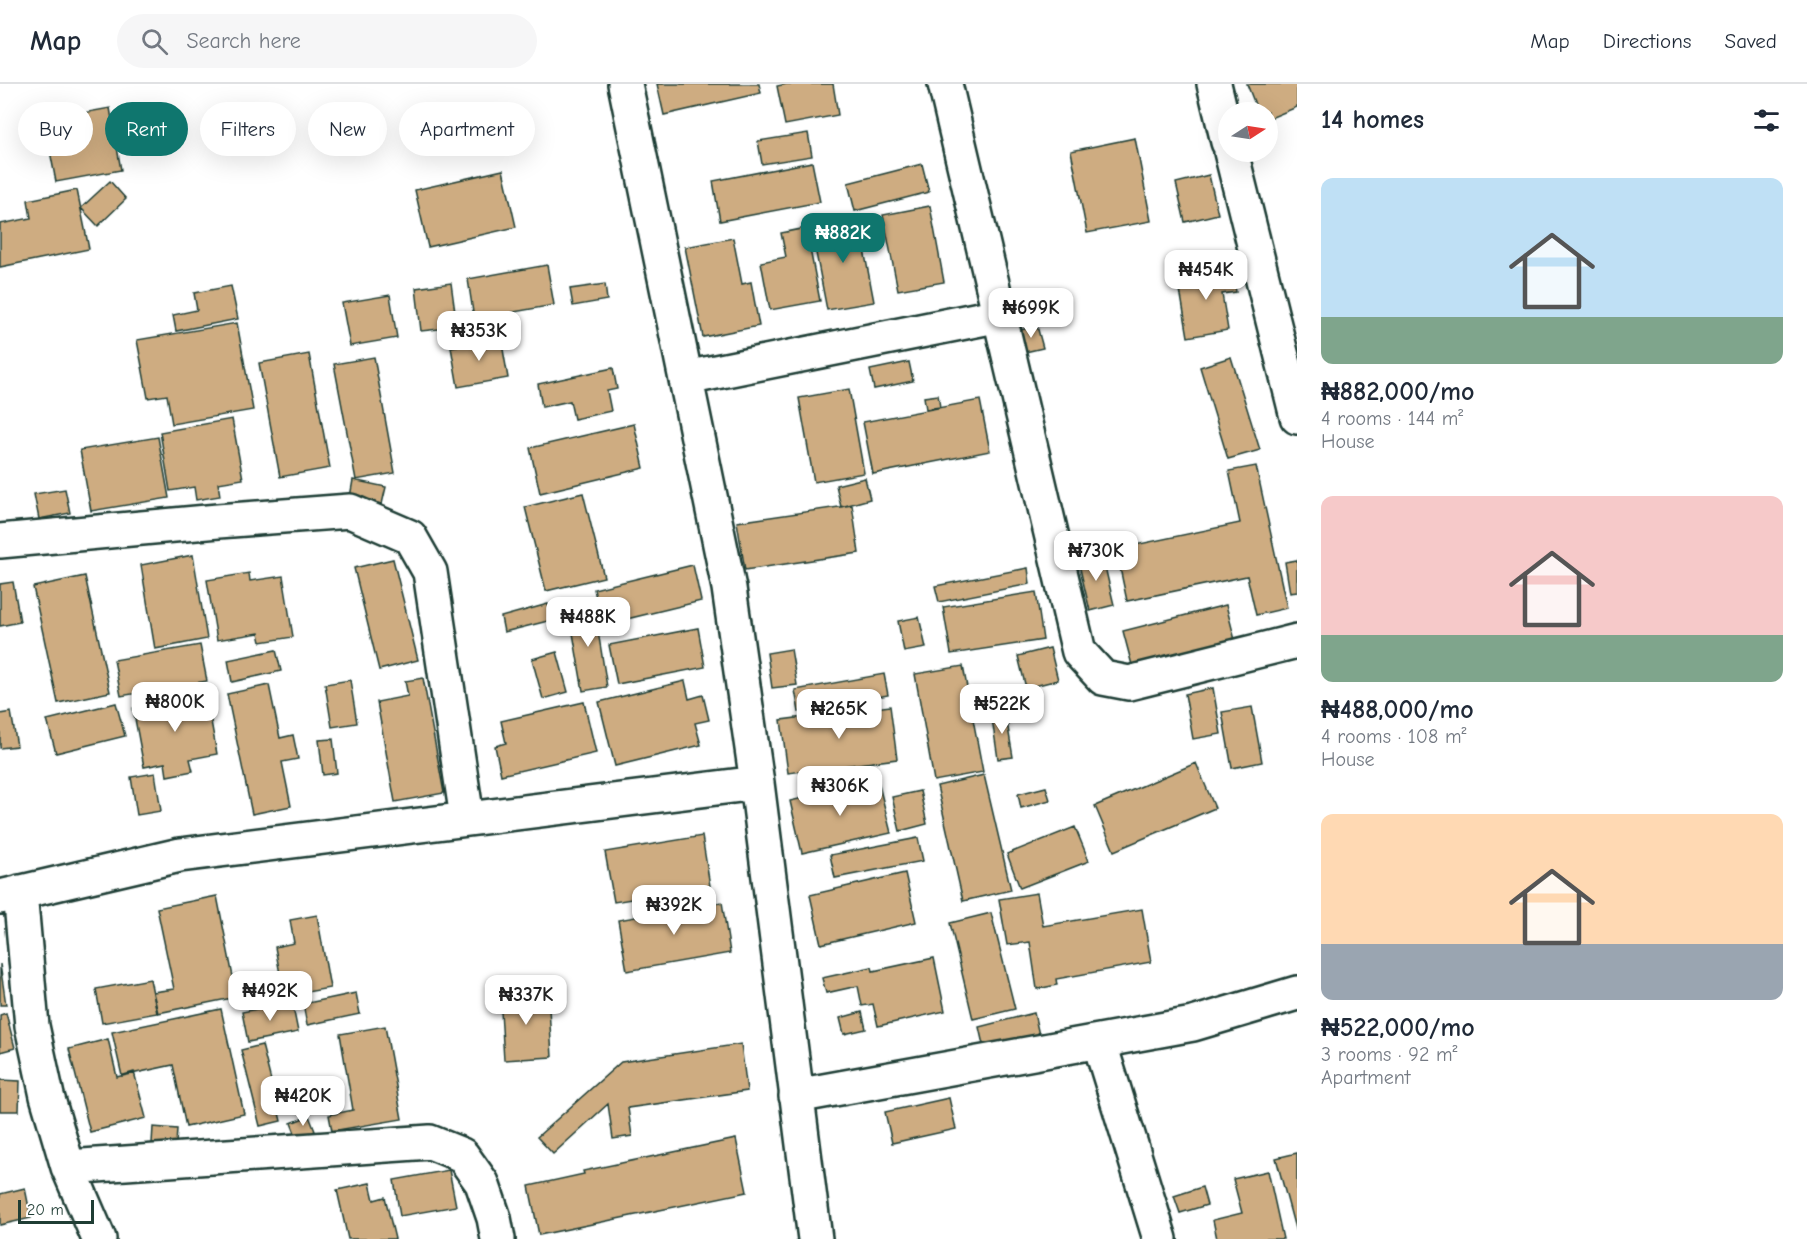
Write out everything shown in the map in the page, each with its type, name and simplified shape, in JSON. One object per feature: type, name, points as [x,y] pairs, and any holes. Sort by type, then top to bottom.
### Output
[{"type":"street","points":[[625,84],[729,588],[757,783],[815,1239]]},
{"type":"street","points":[[945,84],[1079,652],[1103,678],[1129,683],[1297,641]]},
{"type":"street","points":[[1214,84],[1218,102]]},
{"type":"street","points":[[1233,162],[1297,417]]},
{"type":"street","points":[[686,378],[1000,315]]},
{"type":"street","points":[[0,542],[350,511],[410,537],[430,572],[467,818]]},
{"type":"street","points":[[99,1239],[68,1167],[46,1096],[10,894],[180,855],[757,783]]},
{"type":"street","points":[[796,1096],[1193,1024],[1297,993]]},
{"type":"street","points":[[1099,1041],[1160,1239]]},
{"type":"street","points":[[68,1167],[430,1142],[462,1155],[482,1183],[494,1218],[498,1239]]},
{"type":"building","points":[[657,84],[759,84],[761,93],[664,115]]},
{"type":"building","points":[[833,84],[838,115],[785,125],[777,86]]},
{"type":"building","points":[[1247,84],[1297,84],[1297,107],[1278,115],[1278,102],[1254,102]]},
{"type":"building","points":[[105,109],[105,156],[119,156],[121,170],[56,182],[51,156],[93,156],[93,111]]},
{"type":"building","points":[[808,133],[812,156],[762,164],[758,141]]},
{"type":"building","points":[[1135,138],[1151,221],[1087,233],[1071,151]]},
{"type":"building","points":[[812,162],[820,202],[720,221],[713,181]]},
{"type":"building","points":[[922,164],[929,192],[855,211],[848,183]]},
{"type":"building","points":[[503,170],[516,227],[428,247],[415,190]]},
{"type":"building","points":[[1209,175],[1218,214],[1185,222],[1176,183]]},
{"type":"building","points":[[110,181],[126,199],[98,226],[81,208]]},
{"type":"building","points":[[77,190],[89,249],[0,267],[0,224],[31,218],[28,200]]},
{"type":"building","points":[[930,206],[944,282],[898,290],[883,215]]},
{"type":"building","points":[[858,218],[874,302],[827,310],[811,227]]},
{"type":"building","points":[[806,228],[820,301],[770,310],[761,262],[786,257],[781,233]]},
{"type":"building","points":[[733,238],[742,284],[751,282],[759,326],[703,337],[685,247]]},
{"type":"building","points":[[547,265],[554,305],[474,319],[468,279]]},
{"type":"building","points":[[1232,268],[1236,292],[1222,294],[1228,330],[1188,337],[1178,278]]},
{"type":"building","points":[[451,283],[457,327],[421,331],[416,288]]},
{"type":"building","points":[[605,284],[607,300],[573,306],[570,289]]},
{"type":"building","points":[[231,286],[238,319],[176,331],[173,315],[197,310],[194,293]]},
{"type":"building","points":[[390,295],[397,338],[350,346],[342,303]]},
{"type":"building","points":[[237,323],[253,410],[172,424],[167,395],[148,398],[137,340]]},
{"type":"building","points":[[1037,326],[1043,348],[1025,352],[1020,330]]},
{"type":"building","points":[[501,338],[508,378],[458,387],[451,347]]},
{"type":"building","points":[[309,354],[330,468],[280,477],[259,363]]},
{"type":"building","points":[[374,357],[395,473],[356,480],[334,364]]},
{"type":"building","points":[[1231,357],[1260,450],[1228,459],[1200,367]]},
{"type":"building","points":[[909,362],[913,381],[874,389],[870,370]]},
{"type":"building","points":[[613,368],[617,389],[607,391],[611,411],[574,419],[570,401],[542,407],[538,384]]},
{"type":"building","points":[[849,389],[864,473],[814,482],[799,398]]},
{"type":"building","points":[[938,395],[940,407],[926,409],[924,397]]},
{"type":"building","points":[[980,400],[990,451],[873,474],[863,422]]},
{"type":"building","points":[[232,419],[243,479],[218,483],[220,496],[196,500],[194,487],[170,491],[160,432]]},
{"type":"building","points":[[634,424],[644,468],[540,493],[530,448]]},
{"type":"building","points":[[158,437],[169,498],[91,511],[80,450]]},
{"type":"building","points":[[1256,466],[1287,608],[1256,615],[1247,576],[1127,601],[1116,549],[1240,523],[1229,471]]},
{"type":"building","points":[[865,478],[870,499],[841,507],[836,485]]},
{"type":"building","points":[[353,480],[386,487],[382,504],[350,497]]},
{"type":"building","points":[[65,489],[70,513],[39,519],[34,494]]},
{"type":"building","points":[[583,493],[604,577],[546,591],[525,507]]},
{"type":"building","points":[[852,505],[859,553],[745,570],[737,522]]},
{"type":"building","points":[[1102,554],[1114,605],[1090,611],[1078,560]]},
{"type":"building","points":[[193,555],[207,639],[155,649],[141,565]]},
{"type":"building","points":[[393,559],[418,660],[379,670],[354,568]]},
{"type":"building","points":[[1297,560],[1297,592],[1290,593],[1285,562]]},
{"type":"building","points":[[693,565],[701,601],[602,625],[594,589]]},
{"type":"building","points":[[1028,568],[1030,584],[939,602],[935,586]]},
{"type":"building","points":[[249,573],[250,581],[283,576],[293,637],[261,642],[259,633],[217,640],[207,580]]},
{"type":"building","points":[[85,576],[110,692],[58,703],[33,587]]},
{"type":"building","points":[[13,582],[20,622],[0,626],[0,584]]},
{"type":"building","points":[[1036,592],[1043,640],[951,654],[943,607]]},
{"type":"building","points":[[548,604],[552,620],[504,632],[501,617]]},
{"type":"building","points":[[1226,605],[1235,640],[1132,665],[1123,631]]},
{"type":"building","points":[[594,606],[607,687],[583,691],[569,610]]},
{"type":"building","points":[[919,617],[926,648],[904,652],[898,621]]},
{"type":"building","points":[[698,628],[705,667],[617,684],[609,645]]},
{"type":"building","points":[[200,645],[207,681],[121,696],[114,660]]},
{"type":"building","points":[[1050,648],[1058,680],[1026,688],[1018,656]]},
{"type":"building","points":[[791,649],[797,685],[772,688],[767,653]]},
{"type":"building","points":[[276,650],[281,671],[232,682],[228,660]]},
{"type":"building","points":[[557,652],[568,692],[543,699],[532,659]]},
{"type":"building","points":[[963,666],[983,772],[934,781],[915,674]]},
{"type":"building","points":[[884,674],[888,695],[799,712],[795,690]]},
{"type":"building","points":[[423,678],[444,793],[395,802],[377,702],[408,696],[405,681]]},
{"type":"building","points":[[350,680],[357,723],[332,727],[325,684]]},
{"type":"building","points":[[685,681],[689,699],[703,695],[709,720],[695,723],[701,745],[615,766],[599,702]]},
{"type":"building","points":[[269,685],[280,738],[293,735],[298,759],[282,762],[291,806],[252,814],[227,694]]},
{"type":"building","points":[[1213,688],[1221,734],[1193,739],[1185,694]]},
{"type":"building","points":[[206,694],[217,754],[190,759],[193,771],[167,776],[165,763],[144,767],[133,708]]},
{"type":"building","points":[[584,702],[596,753],[501,775],[495,746],[506,743],[501,721]]},
{"type":"building","points":[[116,703],[125,736],[56,753],[47,720]]},
{"type":"building","points":[[890,706],[897,759],[788,773],[781,720]]},
{"type":"building","points":[[1252,707],[1262,762],[1232,768],[1222,712]]},
{"type":"building","points":[[1005,710],[1013,757],[998,759],[991,712]]},
{"type":"building","points":[[11,712],[17,746],[0,748],[0,714]]},
{"type":"building","points":[[333,739],[337,773],[323,775],[319,740]]},
{"type":"building","points":[[1196,763],[1215,808],[1114,851],[1095,806]]},
{"type":"building","points":[[155,773],[161,811],[137,815],[131,777]]},
{"type":"building","points":[[984,775],[1011,890],[963,901],[937,786]]},
{"type":"building","points":[[878,781],[891,833],[802,853],[790,801]]},
{"type":"building","points":[[1046,787],[1050,800],[1021,808],[1018,794]]},
{"type":"building","points":[[920,791],[927,824],[900,831],[892,797]]},
{"type":"building","points":[[1075,827],[1089,861],[1020,888],[1007,854]]},
{"type":"building","points":[[702,836],[710,886],[614,902],[605,852]]},
{"type":"building","points":[[918,838],[923,861],[835,878],[830,855]]},
{"type":"building","points":[[905,873],[916,922],[821,944],[810,895]]},
{"type":"building","points":[[1037,893],[1043,926],[1142,909],[1151,962],[1056,979],[1057,985],[1037,989],[1030,942],[1007,945],[999,899]]},
{"type":"building","points":[[217,896],[237,997],[158,1013],[153,992],[174,989],[157,908]]},
{"type":"building","points":[[722,902],[730,953],[627,971],[618,920]]},
{"type":"building","points":[[991,913],[1015,1009],[973,1019],[950,923]]},
{"type":"building","points":[[317,915],[330,988],[284,996],[275,947],[294,943],[290,920]]},
{"type":"building","points":[[934,958],[945,1011],[878,1026],[873,1004],[862,1006],[858,986],[826,993],[822,978],[872,967],[873,971]]},
{"type":"building","points":[[0,964],[6,1005],[0,1005]]},
{"type":"building","points":[[150,979],[157,1013],[102,1023],[96,989]]},
{"type":"building","points":[[548,992],[552,1057],[504,1060],[500,995]]},
{"type":"building","points":[[356,993],[360,1014],[307,1025],[303,1004]]},
{"type":"building","points":[[292,1002],[298,1032],[248,1042],[242,1012]]},
{"type":"building","points":[[221,1009],[244,1114],[186,1127],[173,1065],[122,1076],[112,1032]]},
{"type":"building","points":[[862,1012],[866,1029],[844,1034],[840,1018]]},
{"type":"building","points":[[6,1013],[15,1048],[0,1052],[0,1015]]},
{"type":"building","points":[[1034,1013],[1039,1035],[984,1049],[979,1027]]},
{"type":"building","points":[[385,1026],[402,1119],[332,1131],[329,1115],[353,1110],[340,1034]]},
{"type":"building","points":[[108,1039],[117,1077],[134,1072],[146,1118],[90,1132],[69,1049]]},
{"type":"building","points":[[741,1044],[747,1091],[628,1108],[632,1136],[613,1139],[608,1104],[553,1154],[537,1137],[621,1062]]},
{"type":"building","points":[[262,1045],[281,1121],[260,1126],[241,1050]]},
{"type":"building","points":[[0,1080],[20,1081],[19,1111],[0,1111]]},
{"type":"building","points":[[949,1098],[956,1129],[892,1143],[885,1112]]},
{"type":"building","points":[[309,1116],[315,1131],[297,1138],[291,1123]]},
{"type":"building","points":[[153,1127],[177,1129],[176,1144],[152,1143]]},
{"type":"building","points":[[736,1139],[747,1192],[539,1235],[529,1186],[584,1174],[583,1171]]},
{"type":"building","points":[[1297,1153],[1297,1236],[1276,1158]]},
{"type":"building","points":[[449,1170],[456,1206],[400,1216],[394,1180]]},
{"type":"building","points":[[1268,1171],[1283,1239],[1217,1239],[1213,1220],[1242,1213],[1233,1179]]},
{"type":"building","points":[[370,1183],[374,1200],[385,1197],[395,1239],[348,1239],[337,1190]]},
{"type":"building","points":[[1202,1187],[1207,1205],[1180,1213],[1174,1196]]},
{"type":"building","points":[[25,1188],[31,1218],[0,1225],[0,1194]]}]
